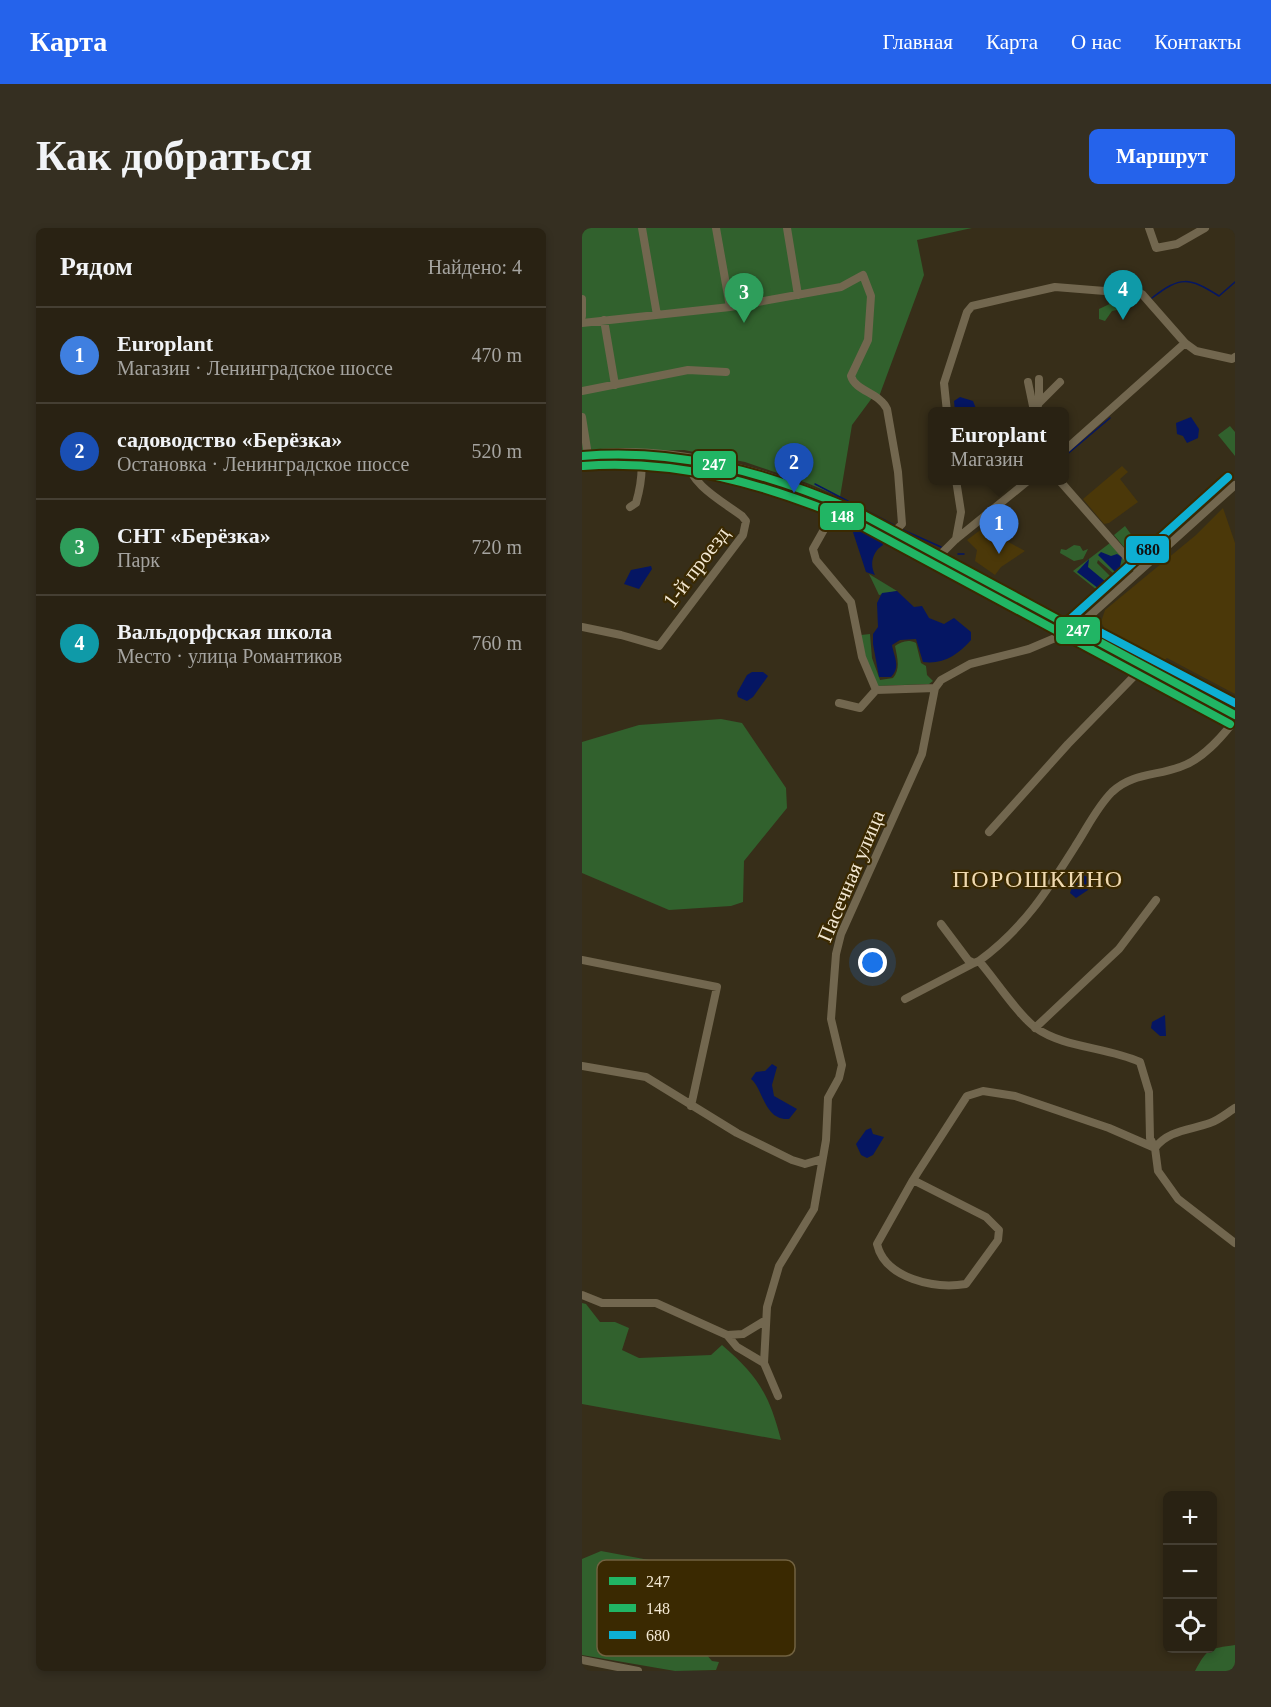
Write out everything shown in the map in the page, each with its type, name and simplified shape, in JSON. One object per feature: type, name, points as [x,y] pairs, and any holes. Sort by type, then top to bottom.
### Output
[{"type":"main road","points":[[585,455],[641,455],[687,459],[742,469],[839,503],[1234,715]]},
{"type":"street","points":[[642,228],[657,315]]},
{"type":"street","points":[[716,228],[730,307]]},
{"type":"street","points":[[787,228],[798,295]]},
{"type":"street","points":[[1149,228],[1155,248],[1177,244],[1205,228]]},
{"type":"street","points":[[582,323],[730,307],[841,288],[863,275],[871,296],[869,332],[868,340],[851,376],[856,384],[878,398],[887,410],[902,524],[894,532]]},
{"type":"street","points":[[947,407],[944,383],[967,312],[972,306],[1055,288],[1142,294],[1185,343],[1196,351],[1232,359],[1235,357]]},
{"type":"street","points":[[582,299],[582,316]]},
{"type":"street","points":[[604,320],[615,386]]},
{"type":"street","points":[[1069,446],[1185,343]]},
{"type":"street","points":[[582,391],[688,370],[726,372]]},
{"type":"street","points":[[1036,407],[1039,379]]},
{"type":"street","points":[[1028,382],[1035,407]]},
{"type":"street","points":[[1038,407],[1060,382]]},
{"type":"street","points":[[582,417],[585,455]]},
{"type":"street","points":[[630,507],[636,503],[640,492],[643,476],[641,455]]},
{"type":"street","name":"1-й проезд","points":[[582,627],[658,646],[746,528],[742,516],[694,480],[688,472],[687,459]]},
{"type":"street","points":[[955,540],[961,512],[957,485]]},
{"type":"street","points":[[939,556],[955,540],[1023,485]]},
{"type":"street","points":[[1063,485],[1139,571]]},
{"type":"street","points":[[839,703],[860,708],[876,690],[935,688],[946,677],[970,664],[1029,649],[1074,630],[1235,485]]},
{"type":"street","points":[[839,503],[813,549],[816,560],[850,602],[862,657],[876,690]]},
{"type":"street","points":[[989,832],[1068,744],[1143,667]]},
{"type":"street","name":"Пасечная улица","points":[[778,1396],[764,1363],[766,1320],[772,1281],[814,1209],[828,1124],[828,1098],[839,1078],[842,1065],[831,1019],[838,944],[922,754],[935,688]]},
{"type":"street","points":[[905,999],[977,962],[1002,945],[1025,922],[1110,794],[1136,777],[1192,762],[1203,754],[1234,715]]},
{"type":"street","points":[[1035,1028],[1119,949],[1156,900]]},
{"type":"street","points":[[941,924],[968,960],[977,962],[1035,1028],[1075,1045],[1119,1053],[1140,1062],[1149,1092],[1150,1138],[1155,1148],[1158,1171],[1178,1199],[1235,1243]]},
{"type":"street","points":[[582,960],[717,987],[691,1106]]},
{"type":"street","points":[[582,1066],[646,1077],[691,1106],[792,1160],[806,1164],[822,1159]]},
{"type":"street","points":[[913,1180],[986,1217],[999,1230],[998,1240],[966,1284],[951,1287],[918,1280],[897,1272],[880,1257],[878,1244],[913,1180],[967,1095],[983,1090],[1015,1096],[1109,1128],[1155,1148]]},
{"type":"street","points":[[1155,1148],[1162,1139],[1213,1122],[1235,1107]]},
{"type":"street","points":[[582,1295],[602,1302],[656,1302],[727,1335],[737,1347],[764,1363]]},
{"type":"street","points":[[727,1335],[747,1332],[766,1320]]},
{"type":"street","points":[[582,1660],[638,1671]]},
{"type":"shaded area","points":[[960,397],[973,401],[975,407],[955,407],[954,401]]},
{"type":"shaded area","points":[[1191,417],[1199,429],[1198,438],[1187,443],[1183,436],[1177,434],[1176,423]]},
{"type":"shaded area","points":[[1122,466],[1128,472],[1120,479],[1138,502],[1109,523],[1104,524],[1083,499]]},
{"type":"shaded area","points":[[1223,508],[1235,543],[1235,694],[1167,658],[1160,664],[1108,635],[1101,622],[1105,610],[1196,535]]},
{"type":"shaded area","points":[[854,523],[881,536],[883,545],[872,562],[875,575],[866,572],[851,526]]},
{"type":"shaded area","points":[[983,528],[1025,551],[1001,567],[995,575],[975,561],[977,550],[967,540]]},
{"type":"shaded area","points":[[1101,552],[1122,557],[1120,567],[1122,571],[1130,569],[1130,571],[1121,578],[1098,555]]},
{"type":"shaded area","points":[[1089,559],[1088,567],[1106,582],[1112,582],[1103,592],[1077,572]]},
{"type":"shaded area","points":[[651,566],[652,569],[639,589],[624,584],[631,570]]},
{"type":"shaded area","points":[[897,591],[914,607],[922,606],[929,618],[944,624],[954,618],[971,632],[971,640],[961,650],[944,660],[923,662],[916,639],[900,640],[892,645],[896,662],[894,673],[891,677],[879,677],[873,644],[873,634],[878,627],[877,603],[882,593]]},
{"type":"shaded area","points":[[752,672],[763,672],[768,676],[753,697],[747,701],[738,697],[737,693],[747,675]]},
{"type":"shaded area","points":[[1081,874],[1089,878],[1091,884],[1088,890],[1076,898],[1070,893],[1076,875]]},
{"type":"shaded area","points":[[1165,1015],[1166,1036],[1160,1036],[1151,1028],[1152,1022]]},
{"type":"shaded area","points":[[772,1064],[777,1067],[772,1085],[774,1096],[797,1109],[789,1119],[774,1115],[769,1110],[751,1079],[756,1072],[765,1071]]},
{"type":"shaded area","points":[[871,1128],[873,1134],[884,1137],[873,1155],[867,1158],[861,1155],[856,1144],[866,1130]]},
{"type":"green space","points":[[582,228],[972,228],[917,240],[924,275],[877,402],[872,398],[852,425],[840,497],[745,462],[684,450],[582,453]]},
{"type":"green space","points":[[1116,301],[1122,301],[1127,308],[1112,311],[1105,321],[1099,319],[1099,309]]},
{"type":"green space","points":[[1230,426],[1235,432],[1235,456],[1218,435]]},
{"type":"green space","points":[[1125,526],[1145,554],[1137,563],[1114,535]]},
{"type":"green space","points":[[1110,543],[1132,569],[1121,580],[1098,560],[1097,563],[1115,581],[1102,594],[1073,571]]},
{"type":"green space","points":[[1074,545],[1080,546],[1083,551],[1088,549],[1083,559],[1074,561],[1060,553],[1061,549],[1066,550]]},
{"type":"green space","points":[[869,574],[897,591],[879,595]]},
{"type":"green space","points":[[870,634],[872,658],[880,680],[893,678],[898,666],[895,646],[907,641],[916,643],[921,663],[926,666],[927,675],[933,681],[929,684],[876,686],[867,665],[861,635]]},
{"type":"green space","points":[[721,719],[742,723],[786,788],[787,808],[744,861],[743,902],[731,906],[669,910],[582,873],[582,742],[639,725]]},
{"type":"green space","points":[[582,1303],[586,1304],[600,1322],[615,1322],[629,1328],[622,1350],[639,1358],[711,1355],[722,1345],[745,1366],[767,1398],[781,1440],[582,1404]]},
{"type":"green space","points":[[601,1551],[649,1560],[597,1560],[597,1656],[708,1656],[712,1661],[719,1662],[716,1670],[675,1671],[582,1655],[582,1559]]},
{"type":"green space","points":[[1235,1645],[1235,1671],[1195,1671],[1207,1653],[1217,1653],[1217,1648]]},
{"type":"waterway","points":[[1152,298],[1170,286],[1185,282],[1200,285],[1219,296],[1235,282]]},
{"type":"waterway","points":[[1069,453],[1110,418]]},
{"type":"waterway","points":[[1211,498],[1233,477]]},
{"type":"waterway","points":[[815,484],[894,525]]},
{"type":"waterway","points":[[1197,510],[1206,502]]},
{"type":"waterway","points":[[1183,523],[1191,516]]},
{"type":"waterway","points":[[1154,549],[1177,528]]},
{"type":"waterway","points":[[903,530],[941,547]]},
{"type":"waterway","points":[[1138,563],[1149,553]]},
{"type":"waterway","points":[[958,554],[964,554]]},
{"type":"transit line","name":"247","points":[[582,456],[654,456],[689,460],[757,475],[825,498],[858,512],[1235,715]]},
{"type":"transit line","name":"148","points":[[583,466],[653,466],[721,477],[754,485],[853,521],[1230,724]]},
{"type":"transit line","name":"680","points":[[1067,622],[1228,477]]},
{"type":"transit line","name":"680","points":[[1079,621],[1235,703]]},
{"type":"place","name":"Вальдорфская школа","points":[[1123,320]]},
{"type":"place","name":"СНТ «Берёзка»","points":[[744,323]]},
{"type":"place","name":"садоводство «Берёзка»","points":[[794,493]]},
{"type":"place","name":"Europlant","points":[[999,554]]},
{"type":"district","name":"ПОРОШКИНО","points":[[1038,879]]}]
